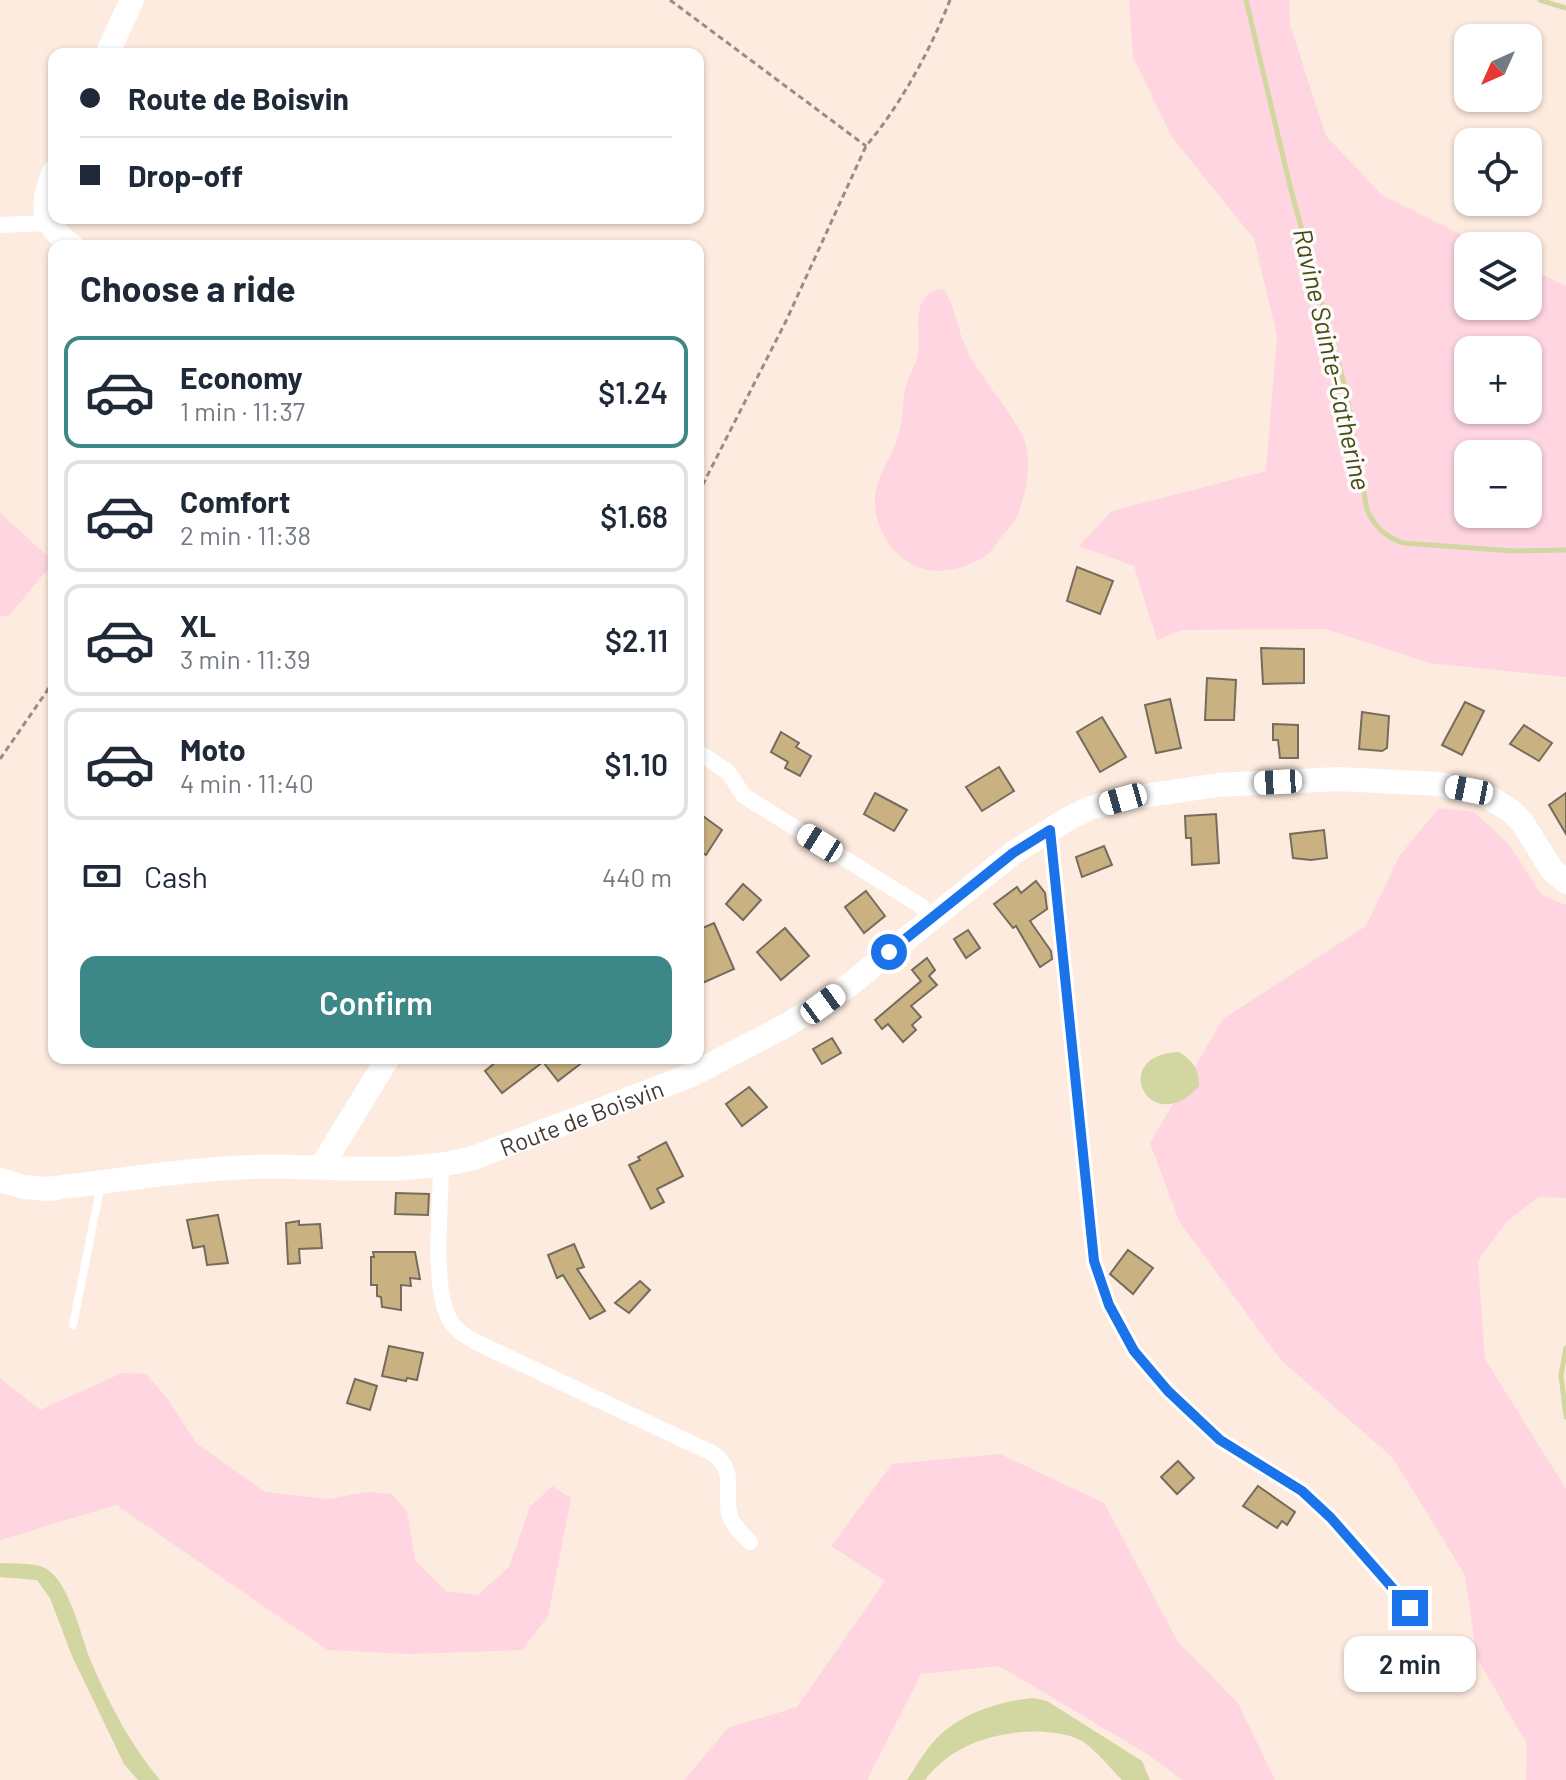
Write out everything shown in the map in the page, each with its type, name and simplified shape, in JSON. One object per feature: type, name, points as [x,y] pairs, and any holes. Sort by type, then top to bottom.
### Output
[{"type":"main road","points":[[110,48],[132,0]]},
{"type":"main road","points":[[48,185],[44,194],[48,223]]},
{"type":"main road","points":[[49,224],[66,240]]},
{"type":"main road","name":"Route de Boisvin","points":[[0,1180],[46,1189],[250,1167],[406,1169],[441,1166],[473,1158],[689,1076],[741,1051],[823,1004],[1013,853],[1090,808],[1123,799],[1218,785],[1338,779],[1440,784],[1485,795],[1511,811],[1522,822],[1552,870],[1566,882]]},
{"type":"main road","points":[[325,1167],[326,1159],[384,1064]]},
{"type":"street","points":[[0,225],[48,223]]},
{"type":"street","points":[[704,756],[728,772],[744,796],[921,906],[930,918]]},
{"type":"street","points":[[1050,830],[1094,1261],[1109,1305],[1134,1351],[1168,1391],[1220,1440],[1302,1491],[1331,1518],[1410,1608]]},
{"type":"street","points":[[441,1166],[439,1282],[443,1303],[459,1331],[478,1343],[714,1454],[727,1467],[729,1474],[730,1519],[750,1542]]},
{"type":"lane","points":[[73,1325],[101,1183]]},
{"type":"path","points":[[670,0],[866,146]]},
{"type":"path","points":[[704,482],[780,334],[866,146],[882,128],[932,41],[950,0]]},
{"type":"path","points":[[0,759],[48,689]]},
{"type":"shaded area","points":[[1129,0],[1289,0],[1290,25],[1326,136],[1382,195],[1456,232],[1454,320],[1542,320],[1542,275],[1566,286],[1566,677],[1430,663],[1325,629],[1182,630],[1157,640],[1134,566],[1079,546],[1112,511],[1266,471],[1277,336],[1254,239],[1172,137],[1133,57]]},
{"type":"shaded area","points":[[938,289],[945,291],[949,298],[972,360],[1018,427],[1027,451],[1028,467],[1024,493],[1013,524],[982,558],[943,571],[925,569],[907,562],[885,538],[875,509],[877,485],[899,434],[906,387],[917,356],[920,308],[923,300]]},
{"type":"shaded area","points":[[0,513],[48,557],[48,569],[9,615],[0,617]]},
{"type":"shaded area","points":[[1439,808],[1474,812],[1508,843],[1542,895],[1566,905],[1566,1198],[1539,1197],[1506,1222],[1478,1261],[1485,1359],[1566,1489],[1566,1780],[1526,1780],[1527,1744],[1477,1658],[1465,1575],[1393,1458],[1281,1360],[1180,1223],[1150,1143],[1223,1019],[1366,926],[1400,855]]},
{"type":"shaded area","points":[[1179,1052],[1194,1066],[1199,1086],[1181,1100],[1165,1104],[1152,1100],[1144,1091],[1141,1079],[1145,1066],[1157,1057]]},
{"type":"shaded area","points":[[122,1373],[146,1374],[167,1398],[196,1443],[265,1492],[328,1499],[367,1492],[392,1494],[407,1512],[415,1560],[446,1591],[478,1595],[509,1567],[530,1507],[552,1486],[571,1498],[548,1616],[522,1650],[410,1654],[328,1650],[116,1505],[0,1540],[0,1378],[40,1410]]},
{"type":"shaded area","points":[[1000,1454],[1104,1503],[1178,1642],[1238,1703],[1275,1780],[1182,1780],[1147,1754],[999,1666],[921,1674],[867,1780],[684,1780],[728,1728],[797,1707],[885,1581],[831,1546],[892,1464]]},
{"type":"shaded area","points":[[0,1563],[38,1566],[56,1578],[69,1600],[92,1664],[114,1710],[140,1754],[160,1780],[138,1780],[124,1764],[72,1656],[50,1598],[37,1580],[0,1577]]},
{"type":"shaded area","points":[[1033,1698],[1047,1701],[1142,1761],[1150,1780],[1122,1780],[1093,1750],[1074,1737],[1029,1732],[979,1741],[949,1756],[925,1780],[907,1780],[931,1745],[951,1726],[984,1709]]},
{"type":"building","points":[[1077,567],[1113,581],[1100,614],[1067,601]]},
{"type":"building","points":[[1261,648],[1304,649],[1304,683],[1263,684]]},
{"type":"building","points":[[1207,678],[1236,680],[1234,720],[1205,720]]},
{"type":"building","points":[[1170,699],[1181,748],[1156,753],[1145,705]]},
{"type":"building","points":[[1465,702],[1484,711],[1462,755],[1442,745]]},
{"type":"building","points":[[1362,712],[1389,716],[1387,748],[1382,751],[1359,749]]},
{"type":"building","points":[[1102,717],[1126,757],[1100,772],[1077,732]]},
{"type":"building","points":[[1273,724],[1298,725],[1298,758],[1280,758],[1278,740],[1273,740]]},
{"type":"building","points":[[1524,725],[1552,743],[1539,761],[1510,744]]},
{"type":"building","points":[[781,732],[799,743],[796,747],[811,756],[800,776],[785,768],[788,762],[771,752]]},
{"type":"building","points":[[999,767],[1014,791],[982,811],[966,787]]},
{"type":"building","points":[[875,793],[907,810],[894,831],[864,814]]},
{"type":"building","points":[[1566,793],[1566,834],[1549,805]]},
{"type":"building","points":[[1216,814],[1219,863],[1192,865],[1191,838],[1186,838],[1185,816]]},
{"type":"building","points":[[704,817],[722,830],[704,854]]},
{"type":"building","points":[[1324,830],[1327,858],[1293,858],[1290,834]]},
{"type":"building","points":[[1104,846],[1112,865],[1082,877],[1076,857]]},
{"type":"building","points":[[1036,881],[1045,893],[1047,909],[1030,921],[1051,951],[1052,959],[1040,967],[1016,926],[1013,928],[994,904],[1017,887],[1021,893]]},
{"type":"building","points":[[743,884],[761,900],[743,920],[726,904]]},
{"type":"building","points":[[866,891],[885,916],[864,933],[845,907]]},
{"type":"building","points":[[714,923],[734,969],[704,982],[704,927]]},
{"type":"building","points":[[785,928],[809,956],[781,980],[757,952]]},
{"type":"building","points":[[968,930],[980,948],[966,958],[954,939]]},
{"type":"building","points":[[927,958],[935,970],[929,976],[937,985],[911,1006],[921,1017],[912,1025],[916,1030],[903,1042],[888,1024],[882,1029],[875,1020],[921,981],[912,970]]},
{"type":"building","points":[[832,1038],[841,1053],[822,1064],[813,1049]]},
{"type":"building","points":[[494,1064],[540,1064],[502,1093],[485,1071]]},
{"type":"building","points":[[545,1064],[580,1064],[558,1081]]},
{"type":"building","points":[[749,1087],[767,1107],[742,1126],[726,1104]]},
{"type":"building","points":[[666,1142],[683,1176],[657,1189],[664,1202],[651,1209],[629,1165]]},
{"type":"building","points":[[396,1193],[429,1194],[428,1215],[395,1214]]},
{"type":"building","points":[[218,1215],[228,1263],[207,1265],[204,1246],[193,1248],[187,1220]]},
{"type":"building","points":[[299,1221],[299,1225],[320,1224],[322,1248],[299,1249],[300,1263],[288,1264],[286,1223]]},
{"type":"building","points":[[574,1244],[584,1267],[577,1269],[605,1311],[590,1319],[563,1275],[557,1278],[548,1255]]},
{"type":"building","points":[[1128,1250],[1153,1268],[1133,1294],[1110,1274]]},
{"type":"building","points":[[373,1252],[415,1252],[420,1279],[410,1278],[411,1286],[401,1285],[401,1310],[382,1307],[381,1297],[377,1296],[377,1285],[371,1285]]},
{"type":"building","points":[[640,1281],[650,1290],[629,1313],[615,1303]]},
{"type":"building","points":[[389,1346],[423,1353],[417,1380],[382,1376]]},
{"type":"building","points":[[355,1379],[377,1386],[370,1410],[347,1403]]},
{"type":"building","points":[[1178,1461],[1194,1478],[1177,1494],[1161,1477]]},
{"type":"building","points":[[1258,1486],[1295,1512],[1287,1525],[1282,1521],[1277,1528],[1243,1506]]},
{"type":"waterway","name":"Ravine Sainte-Catherine","points":[[1246,0],[1291,190],[1346,391],[1370,516],[1377,527],[1403,543],[1513,551],[1566,550]]},
{"type":"waterway","name":"Ravine Sainte-Catherine","points":[[1540,0],[1566,8]]},
{"type":"waterway","name":"Ravine Sainte-Catherine","points":[[1566,1348],[1561,1375],[1566,1417]]},
{"type":"route","points":[[889,952],[1013,853],[1050,830],[1094,1261],[1109,1305],[1134,1351],[1168,1391],[1220,1440],[1302,1491],[1331,1518],[1410,1608]]}]
